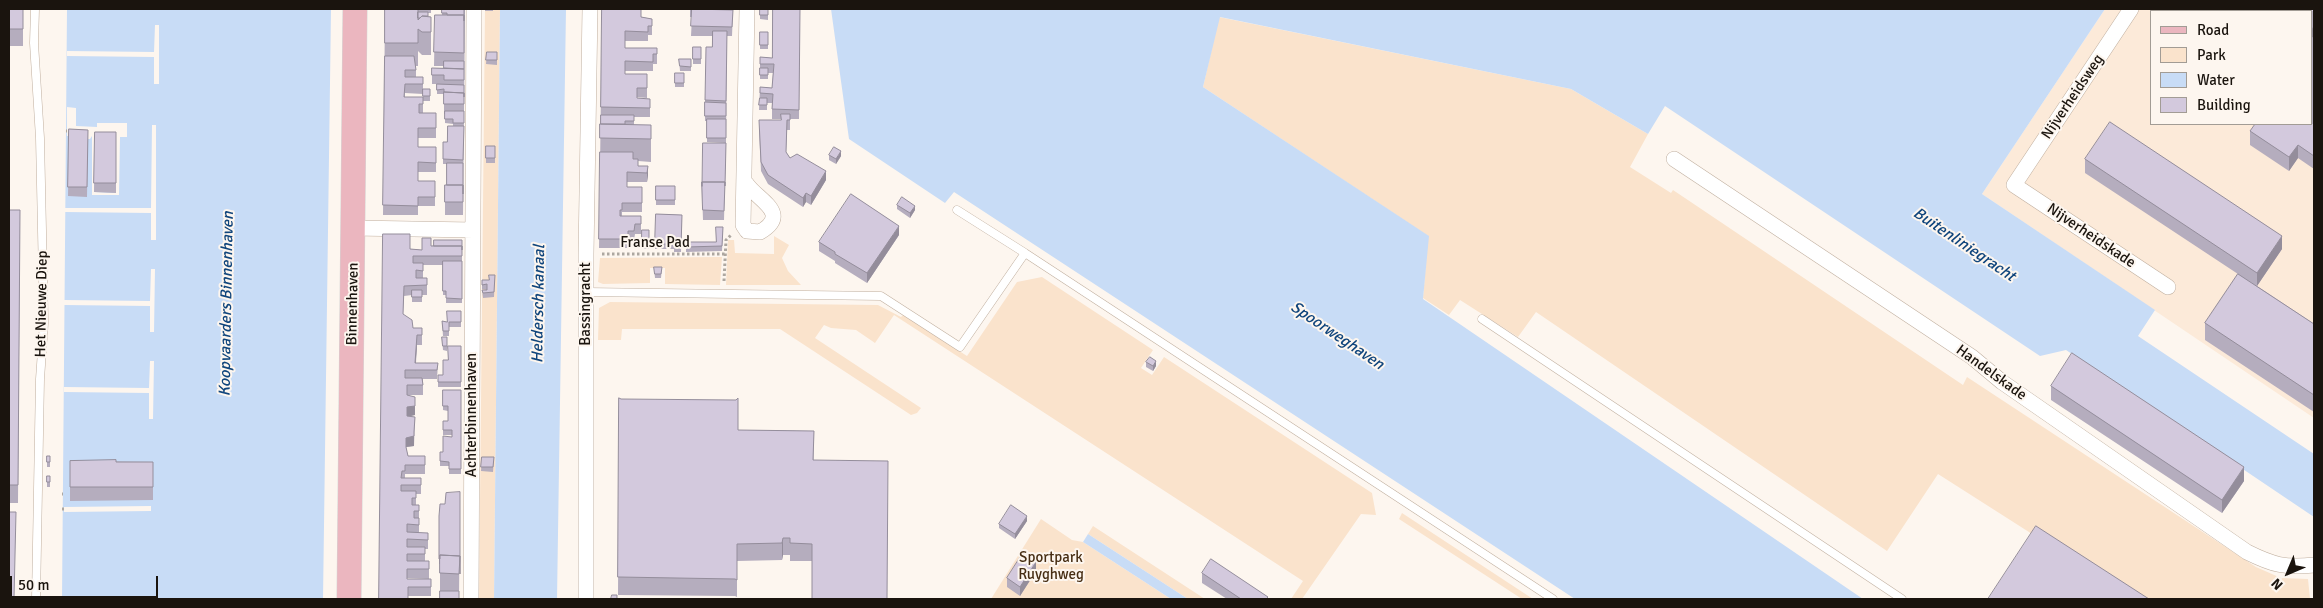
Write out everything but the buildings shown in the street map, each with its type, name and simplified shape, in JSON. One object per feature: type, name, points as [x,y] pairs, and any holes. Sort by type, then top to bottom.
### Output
[{"type":"main road","name":"Binnenhaven","points":[[349,599],[355,9]]},
{"type":"street","name":"Achterbinnenhaven","points":[[470,599],[474,9]]},
{"type":"street","name":"Bassingracht","points":[[586,599],[586,254],[590,9]]},
{"type":"street","points":[[746,183],[747,9]]},
{"type":"street","name":"Nijverheidsweg","points":[[2014,185],[2131,9]]},
{"type":"street","name":"Handelskade","points":[[1674,158],[1972,357],[2002,382],[2247,552],[2270,564],[2290,567],[2314,565]]},
{"type":"street","name":"Nijverheidskade","points":[[2014,185],[2168,287]]},
{"type":"street","points":[[354,228],[473,230]]},
{"type":"lane","name":"Het Nieuwe Diep","points":[[35,9],[34,43],[40,138],[44,323],[40,380],[36,599]]},
{"type":"lane","points":[[957,210],[1553,599]]},
{"type":"lane","points":[[586,292],[881,296],[960,347],[1025,253]]},
{"type":"lane","points":[[1482,319],[1902,599]]},
{"type":"path","name":"Franse Pad","points":[[586,254],[725,254],[724,295]]},
{"type":"shaded area","points":[[2105,9],[2314,9],[2314,418],[1982,194]]},
{"type":"green space","points":[[485,9],[500,9],[494,599],[479,599]]},
{"type":"green space","points":[[1219,17],[1571,89],[1648,134],[1630,167],[1671,193],[1673,190],[1963,385],[1967,377],[2256,567],[2281,578],[2308,579],[2310,599],[2134,599],[1938,474],[1887,551],[1536,312],[1518,337],[1460,300],[1449,315],[1423,298],[1428,236],[1203,87]]},
{"type":"green space","points":[[774,236],[789,245],[782,258],[788,271],[801,285],[726,285],[728,240],[734,240],[735,253],[774,254]]},
{"type":"green space","points":[[722,257],[720,285],[665,284],[665,268],[650,268],[650,283],[603,284],[598,282],[600,258]]},
{"type":"green space","points":[[1042,277],[1153,350],[1141,368],[1152,375],[1164,357],[1372,493],[1376,515],[1361,514],[1302,599],[1291,599],[1303,581],[894,315],[875,343],[856,330],[831,328],[824,325],[815,338],[921,408],[917,413],[911,415],[780,329],[622,329],[621,340],[598,340],[599,308],[610,302],[878,305],[901,317],[903,315],[967,356],[1017,282]]},
{"type":"green space","points":[[1402,513],[1533,599],[1522,599],[1399,519]]},
{"type":"green space","name":"Sportpark Ruyghweg","points":[[1041,519],[1072,540],[1083,542],[1171,599],[991,599]]},
{"type":"green space","points":[[1093,526],[1205,599],[1188,599],[1088,534]]},
{"type":"water","name":"Koopvaarders Binnenhaven","points":[[67,9],[331,9],[323,599],[62,599]]},
{"type":"water","name":"Heldersch kanaal","points":[[500,9],[566,9],[557,599],[494,599]]},
{"type":"water","points":[[831,9],[2105,9],[1982,194],[2155,310],[2138,336],[2314,454],[2314,517],[2066,350],[2040,356],[1665,106],[1648,134],[1571,89],[1220,17],[1203,87],[1429,236],[1423,299],[1863,599],[1575,599],[954,192],[945,203],[849,139]]},
{"type":"water","points":[[1088,534],[1188,599],[1171,599],[1083,542]]},
{"type":"pier","points":[[155,25],[159,25],[159,84],[154,84],[154,57],[67,56],[67,51],[154,52]]},
{"type":"pier","points":[[67,107],[76,108],[76,126],[97,127],[97,123],[127,123],[127,137],[120,137],[119,195],[92,195],[92,136],[90,139],[69,139],[69,136],[67,136]],"holes":[[[95,141],[116,142],[115,193],[94,192]]]},
{"type":"pier","points":[[152,125],[156,125],[156,240],[151,240],[151,213],[65,212],[65,208],[151,208]]},
{"type":"pier","points":[[151,269],[155,269],[154,332],[150,332],[150,306],[64,305],[64,300],[150,301]]},
{"type":"pier","points":[[150,361],[154,361],[153,419],[149,419],[149,393],[64,392],[64,387],[149,388]]},
{"type":"pier","points":[[151,506],[151,511],[64,512],[64,507]]},
{"type":"water label","name":"Buitenliniegracht","points":[[1964,245]]},
{"type":"water label","name":"Spoorweghaven","points":[[1337,336]]}]
